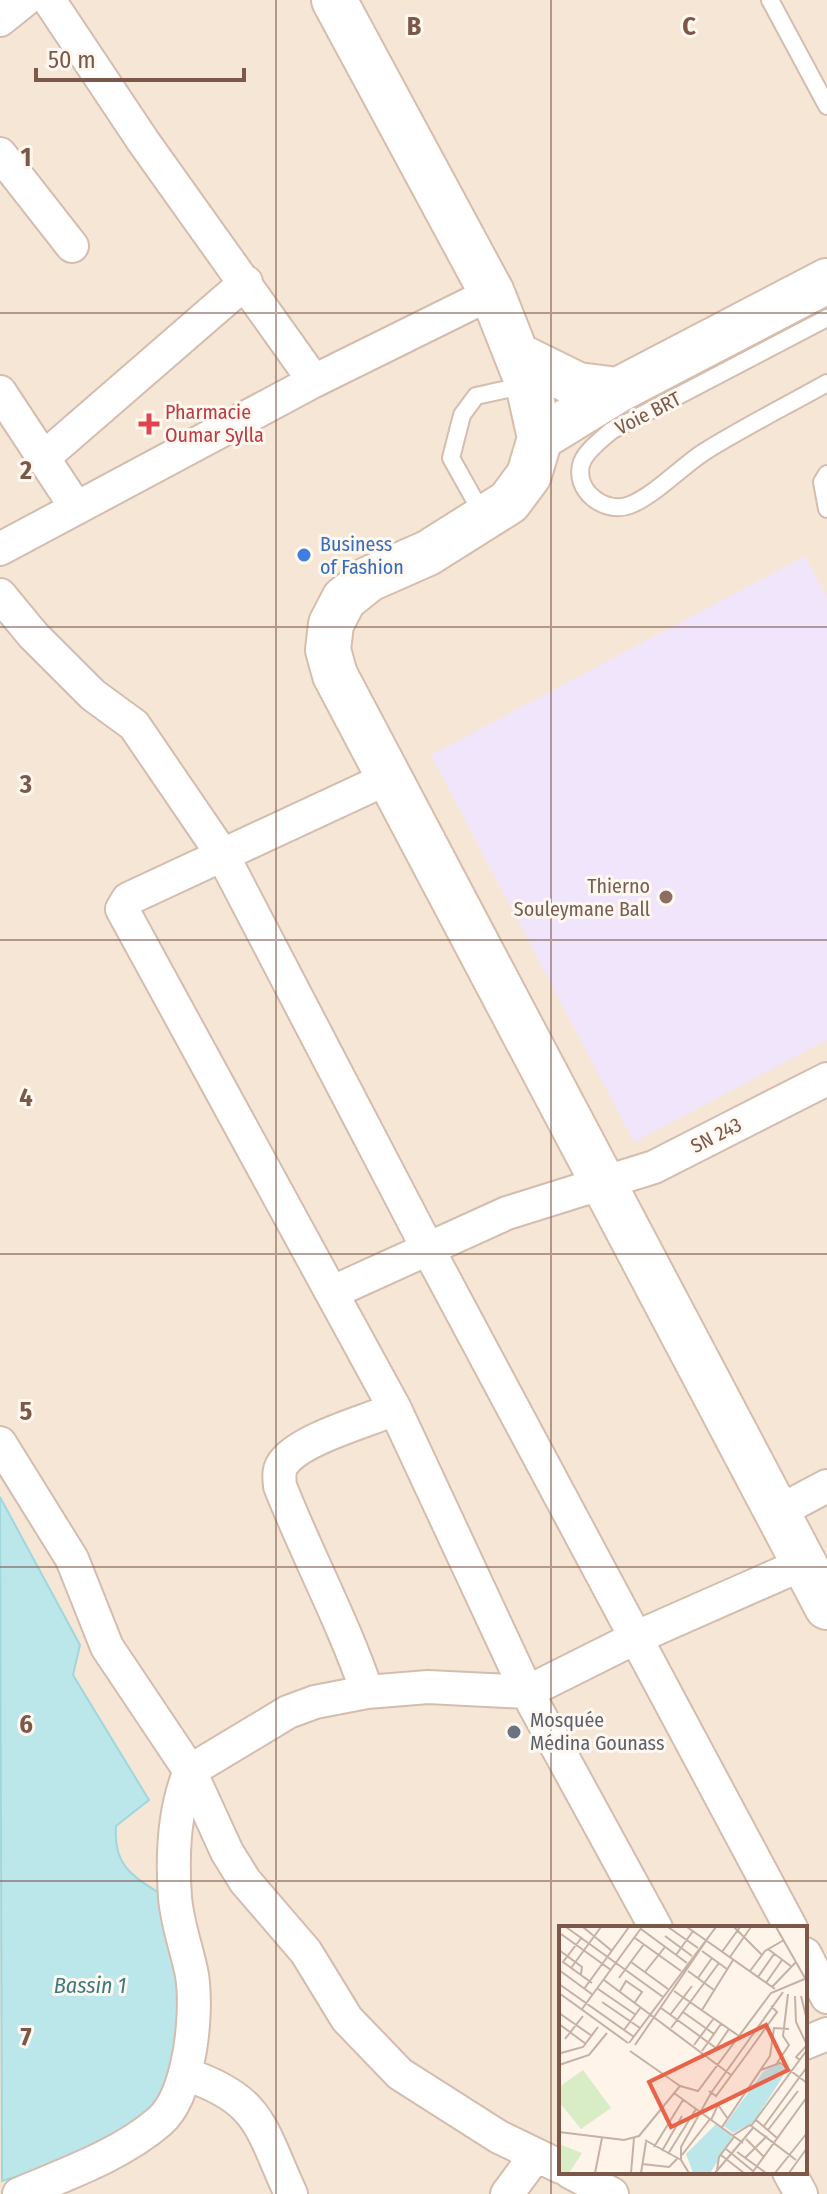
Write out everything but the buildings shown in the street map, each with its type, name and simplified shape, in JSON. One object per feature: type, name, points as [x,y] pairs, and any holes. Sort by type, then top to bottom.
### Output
[{"type":"main road","points":[[334,0],[492,293],[522,370],[540,438],[529,475],[509,502],[428,553],[369,579],[344,599],[331,624],[328,650],[335,675],[386,779],[827,1607]]},
{"type":"main road","points":[[540,438],[618,390],[827,281]]},
{"type":"main road","points":[[522,370],[578,385],[618,390]]},
{"type":"street","points":[[0,20],[25,0]]},
{"type":"street","points":[[49,0],[143,141],[314,381]]},
{"type":"street","points":[[0,154],[72,246]]},
{"type":"street","points":[[42,459],[246,282]]},
{"type":"street","points":[[0,549],[75,506],[314,381],[492,293]]},
{"type":"street","points":[[0,392],[75,506]]},
{"type":"street","points":[[0,595],[33,635],[93,695],[134,725],[222,854],[428,1249],[790,1926]]},
{"type":"street","points":[[386,779],[128,899],[122,909],[395,1409],[527,1692],[655,1926]]},
{"type":"street","name":"SN 243","points":[[333,1292],[531,1203],[654,1167],[827,1079]]},
{"type":"street","points":[[367,1692],[347,1633],[280,1486],[279,1471],[284,1461],[302,1448],[395,1409]]},
{"type":"street","points":[[0,1443],[72,1559],[107,1647],[190,1771],[227,1852],[245,1881],[306,1952],[347,2019],[369,2046],[431,2096],[556,2162],[507,2194]]},
{"type":"street","points":[[778,1512],[827,1486]]},
{"type":"street","points":[[19,2194],[97,2161],[160,2121],[176,2100],[185,2074],[194,1999],[175,1898],[178,1809],[190,1771],[288,1712],[315,1702],[367,1692],[428,1687],[527,1692],[635,1638],[805,1563]]},
{"type":"street","points":[[807,1958],[827,1997]]},
{"type":"street","points":[[807,2042],[827,2034]]},
{"type":"street","points":[[185,2074],[214,2084],[251,2110],[291,2194]]},
{"type":"street","points":[[577,2174],[612,2194]]},
{"type":"street","points":[[790,2174],[801,2194]]},
{"type":"lane","points":[[770,0],[827,106]]},
{"type":"lane","name":"Voie BRT","points":[[827,318],[611,431],[583,460],[580,471],[584,488],[596,502],[613,507],[629,506],[704,452],[827,383]]},
{"type":"lane","points":[[486,518],[451,458],[462,415],[476,396],[522,370]]},
{"type":"lane","points":[[827,474],[822,482],[827,509]]},
{"type":"shaded area","points":[[0,0],[827,0],[827,2194],[0,2194]]},
{"type":"shaded area","name":"Thierno Souleymane Ball","points":[[805,556],[827,598],[827,1040],[634,1142],[431,755]]},
{"type":"water","name":"Bassin 1","points":[[0,1497],[80,1645],[73,1675],[149,1800],[116,1826],[118,1852],[128,1870],[167,1898],[182,1978],[168,2096],[91,2155],[2,2181]]},
{"type":"place","name":"Pharmacie Oumar Sylla","points":[[149,424]]},
{"type":"place","name":"Business of Fashion","points":[[304,555]]},
{"type":"place","name":"Thierno Souleymane Ball","points":[[666,897]]},
{"type":"place","name":"Mosquée Médina Gounass","points":[[514,1732]]}]
